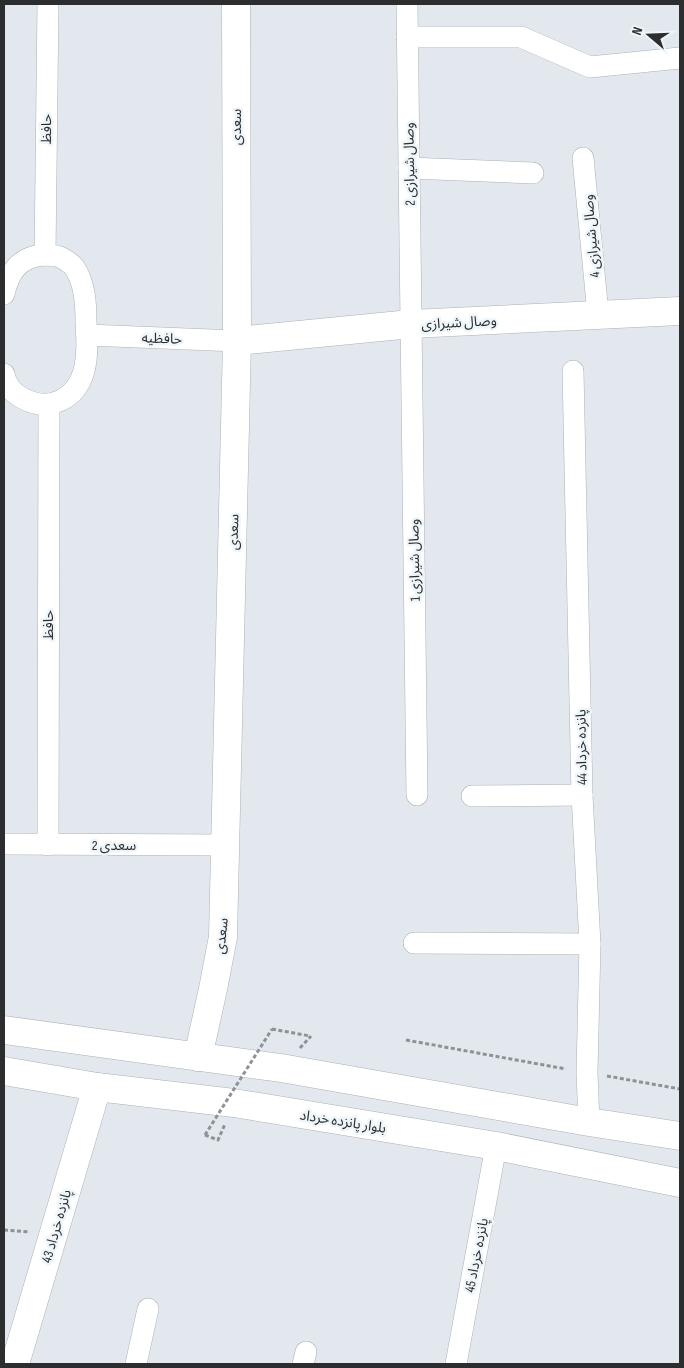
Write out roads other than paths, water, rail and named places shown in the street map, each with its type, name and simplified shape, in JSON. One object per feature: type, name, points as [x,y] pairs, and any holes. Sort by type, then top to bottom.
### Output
[{"type":"main road","name":"سعدی","points":[[198,1057],[223,937],[237,341],[236,4]]},
{"type":"main road","name":"وصال شیرازی","points":[[237,341],[411,324],[680,311]]},
{"type":"main road","points":[[4,1030],[281,1068],[680,1136]]},
{"type":"main road","name":"بلوار پانزده خرداد","points":[[4,1071],[97,1087],[234,1103],[496,1146],[680,1183]]},
{"type":"main road","name":"پانزده خرداد 43","points":[[16,1364],[97,1087]]},
{"type":"street","name":"حافظ","points":[[45,255],[48,4]]},
{"type":"street","name":"وصال شیرازی 2","points":[[407,4],[411,324]]},
{"type":"street","points":[[407,37],[521,37],[590,67],[680,58]]},
{"type":"street","name":"وصال شیرازی 4","points":[[583,158],[598,314]]},
{"type":"street","points":[[409,168],[533,173]]},
{"type":"street","points":[[4,294],[7,280],[17,266],[29,257],[60,256],[73,266],[82,283],[86,302],[87,335],[87,355],[83,373],[76,387],[65,400],[49,404],[32,403],[14,394],[5,380],[4,374]]},
{"type":"street","name":"وصال شیرازی 1","points":[[411,324],[417,796]]},
{"type":"street","name":"حافظیه","points":[[87,335],[237,341]]},
{"type":"street","name":"پانزده خرداد 44","points":[[573,371],[582,795],[590,944],[589,1122]]},
{"type":"street","name":"حافظ","points":[[48,845],[49,404]]},
{"type":"street","points":[[472,796],[582,795]]},
{"type":"street","name":"سعدی 2","points":[[4,844],[225,845]]},
{"type":"street","points":[[414,943],[590,944]]},
{"type":"street","name":"پانزده خرداد 45","points":[[456,1364],[496,1146]]},
{"type":"street","points":[[136,1364],[148,1309]]}]
